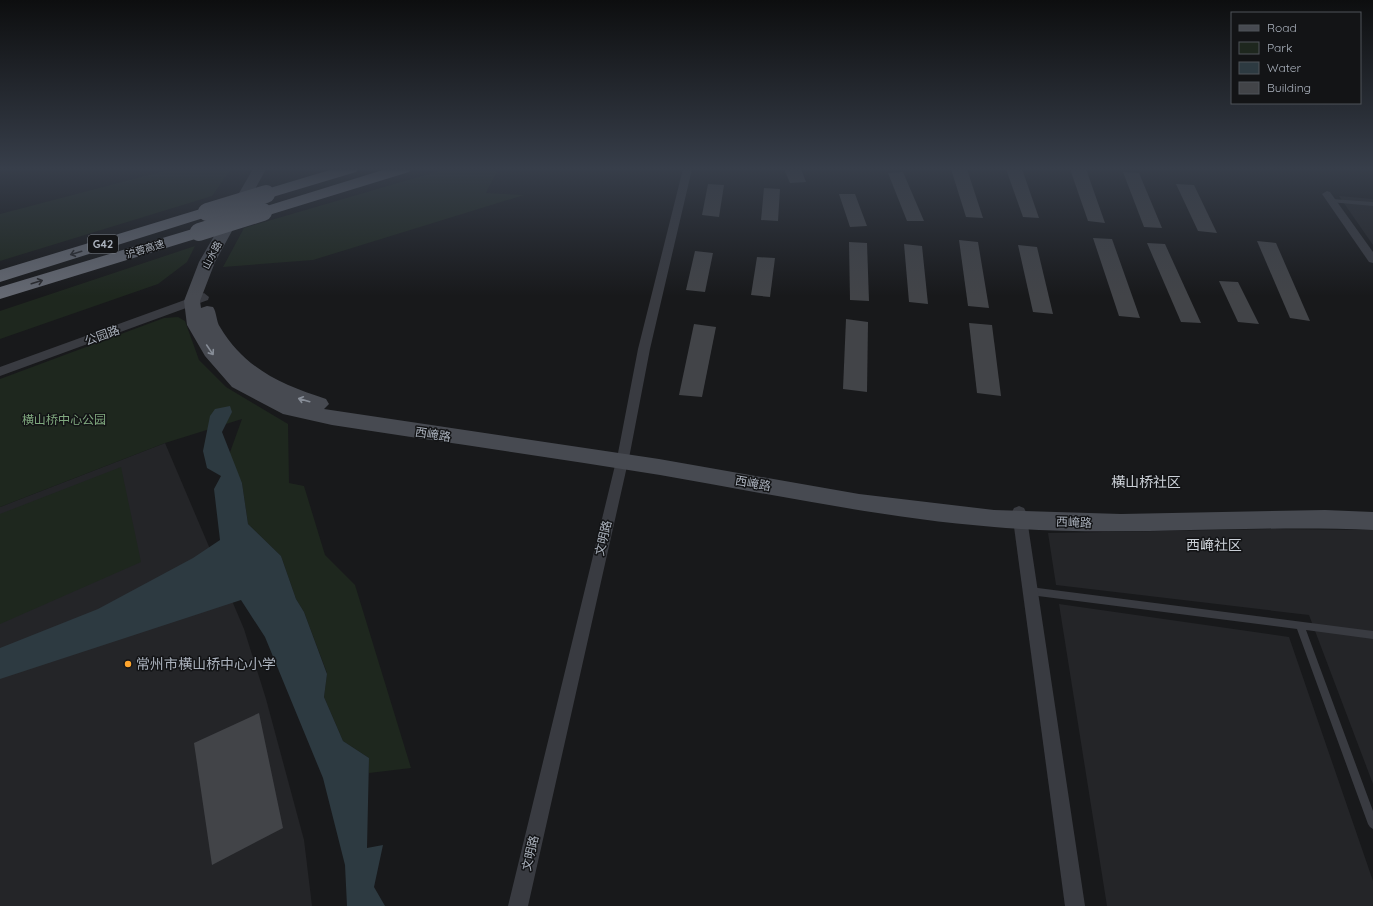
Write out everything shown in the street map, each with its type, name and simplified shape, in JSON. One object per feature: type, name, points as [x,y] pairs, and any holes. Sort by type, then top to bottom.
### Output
[{"type":"highway","name":"沪蓉高速","points":[[0,276],[209,211]]},
{"type":"highway","name":"沪蓉高速","points":[[0,293],[265,211]]},
{"type":"street","name":"山水路","points":[[198,299],[206,262],[235,211]]},
{"type":"street","name":"山水路","points":[[198,299],[246,211]]},
{"type":"street","name":"文明路","points":[[518,906],[622,458],[644,349],[678,211]]},
{"type":"street","points":[[1338,211],[1373,260]]},
{"type":"street","name":"公园路","points":[[0,372],[198,299]]},
{"type":"street","name":"西崦路","points":[[198,299],[195,325],[211,352],[238,382],[289,409],[332,418],[622,458],[659,456],[879,493],[998,511],[1019,516],[1121,523],[1325,519],[1373,521]]},
{"type":"street","name":"西崦路","points":[[1019,516],[1121,516],[1319,507],[1373,508]]},
{"type":"street","points":[[1019,516],[1075,906]]},
{"type":"lane","points":[[1030,591],[1373,635]]},
{"type":"lane","points":[[1300,626],[1373,824]]},
{"type":"shaded area","points":[[1350,211],[1373,211],[1373,245]]},
{"type":"shaded area","name":"常州市横山桥中心小学","points":[[165,443],[244,629],[266,699],[304,840],[312,906],[0,906],[0,507]]},
{"type":"shaded area","points":[[1276,529],[1373,530],[1373,784],[1309,615],[1056,585],[1048,533]]},
{"type":"shaded area","points":[[1059,604],[1289,637],[1373,881],[1373,906],[1107,906]]},
{"type":"green space","points":[[10,211],[162,211],[0,261],[0,214]]},
{"type":"green space","points":[[301,211],[471,211],[313,260],[223,267],[244,228]]},
{"type":"green space","points":[[195,246],[187,262],[158,284],[0,339],[0,311]]},
{"type":"green space","name":"横山桥中心公园","points":[[178,317],[185,321],[199,360],[226,387],[288,424],[289,483],[304,486],[325,555],[355,585],[411,768],[369,773],[369,758],[343,741],[324,697],[327,673],[304,612],[296,599],[281,556],[248,524],[242,483],[229,455],[242,419],[165,443],[0,507],[0,379],[164,318]]},
{"type":"green space","points":[[121,467],[141,562],[0,624],[0,514]]},
{"type":"water","points":[[230,406],[232,412],[222,432],[242,483],[248,524],[281,556],[296,599],[304,612],[327,674],[324,697],[343,741],[369,758],[367,848],[383,845],[374,887],[385,906],[347,906],[345,865],[323,778],[265,637],[241,600],[0,679],[0,648],[98,609],[193,558],[220,540],[214,489],[221,476],[207,468],[203,451],[210,416],[215,409]]},
{"type":"building","points":[[703,211],[720,211],[719,217],[702,215]]},
{"type":"building","points":[[762,211],[779,211],[778,221],[761,220]]},
{"type":"building","points":[[845,211],[861,211],[867,226],[850,227]]},
{"type":"building","points":[[903,211],[920,211],[924,221],[907,221]]},
{"type":"building","points":[[964,211],[981,211],[983,218],[966,217]]},
{"type":"building","points":[[1021,211],[1037,211],[1039,218],[1023,217]]},
{"type":"building","points":[[1085,211],[1101,211],[1105,223],[1088,221]]},
{"type":"building","points":[[1138,211],[1155,211],[1162,228],[1144,227]]},
{"type":"building","points":[[1189,211],[1207,211],[1217,233],[1198,231]]},
{"type":"building","points":[[1093,238],[1112,239],[1140,318],[1119,316]]},
{"type":"building","points":[[959,240],[978,242],[989,308],[968,306]]},
{"type":"building","points":[[1257,241],[1276,243],[1310,321],[1290,318]]},
{"type":"building","points":[[849,242],[867,243],[869,301],[850,300]]},
{"type":"building","points":[[1147,243],[1165,244],[1201,323],[1181,322]]},
{"type":"building","points":[[904,244],[922,246],[928,304],[909,302]]},
{"type":"building","points":[[1018,245],[1037,247],[1053,314],[1033,312]]},
{"type":"building","points":[[695,251],[713,253],[705,292],[686,290]]},
{"type":"building","points":[[757,257],[775,258],[770,297],[751,295]]},
{"type":"building","points":[[1219,281],[1238,282],[1259,324],[1238,322]]},
{"type":"building","points":[[846,319],[868,322],[867,392],[843,389]]},
{"type":"building","points":[[969,323],[992,325],[1001,396],[977,393]]},
{"type":"building","points":[[694,324],[716,327],[702,397],[679,395]]},
{"type":"building","points":[[259,713],[283,828],[212,865],[194,743]]},
{"type":"place","name":"常州市横山桥中心小学","points":[[128,664]]},
{"type":"district","name":"横山桥社区","points":[[1146,482]]},
{"type":"district","name":"西崦社区","points":[[1214,545]]}]
